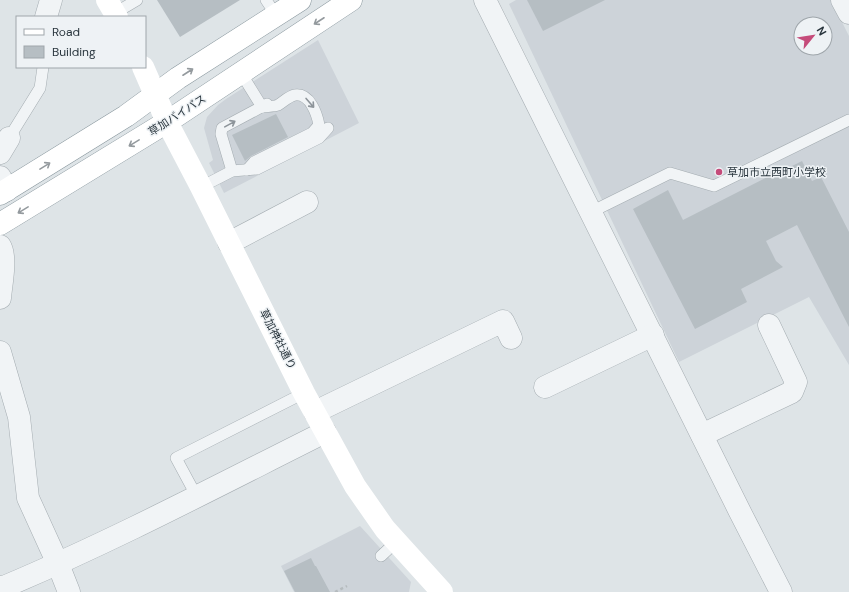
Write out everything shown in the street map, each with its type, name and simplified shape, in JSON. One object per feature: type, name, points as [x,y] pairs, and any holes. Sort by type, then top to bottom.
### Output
[{"type":"main road","points":[[2,187],[126,116],[271,8],[300,0]]},
{"type":"main road","name":"草加バイパス","points":[[0,224],[167,122],[351,0]]},
{"type":"main road","name":"草加神社通り","points":[[143,68],[167,122],[304,393],[354,486],[377,519],[388,549],[435,590]]},
{"type":"street","points":[[46,16],[51,0]]},
{"type":"street","points":[[485,0],[781,592]]},
{"type":"street","points":[[842,0],[849,14]]},
{"type":"street","points":[[229,243],[306,202]]},
{"type":"street","points":[[0,246],[2,250],[3,269],[0,298]]},
{"type":"street","points":[[315,412],[503,321],[512,338]]},
{"type":"street","points":[[702,435],[792,392],[796,382],[769,326]]},
{"type":"street","points":[[545,387],[653,335]]},
{"type":"street","points":[[0,352],[19,417],[28,498],[69,592]]},
{"type":"street","points":[[5,588],[149,521],[325,432]]},
{"type":"lane","points":[[113,10],[137,0]]},
{"type":"lane","points":[[4,146],[40,88],[43,68]]},
{"type":"lane","points":[[241,73],[262,107]]},
{"type":"lane","points":[[247,170],[254,162],[312,132],[319,125],[317,114],[313,105],[304,97],[295,95],[276,106],[262,107]]},
{"type":"lane","points":[[232,171],[221,134],[222,128],[276,100]]},
{"type":"lane","points":[[591,212],[670,173],[714,186],[849,120]]},
{"type":"lane","points":[[201,187],[232,171],[257,169],[283,157],[319,138],[328,128]]},
{"type":"lane","points":[[197,496],[176,458],[304,393]]},
{"type":"path","points":[[335,592],[347,586]]},
{"type":"shaded area","name":"草加市立西町小学校","points":[[516,0],[831,0],[849,36],[849,365],[809,297],[679,362],[509,4]]},
{"type":"shaded area","points":[[318,40],[359,123],[224,193],[209,163],[213,160],[204,128],[207,117],[226,99]]},
{"type":"shaded area","points":[[360,526],[411,582],[409,592],[294,592],[281,566]]},
{"type":"building","points":[[157,0],[240,0],[180,37]]},
{"type":"building","points":[[527,0],[605,0],[543,31]]},
{"type":"building","points":[[276,114],[288,137],[251,156],[245,161],[232,135]]},
{"type":"building","points":[[802,161],[812,181],[821,177],[849,232],[849,327],[797,225],[766,241],[776,261],[783,267],[741,289],[747,302],[695,329],[633,209],[668,190],[683,220],[777,172],[778,173]]},
{"type":"building","points":[[311,558],[330,592],[295,592],[284,571]]},
{"type":"place","name":"草加市立西町小学校","points":[[719,172]]}]
